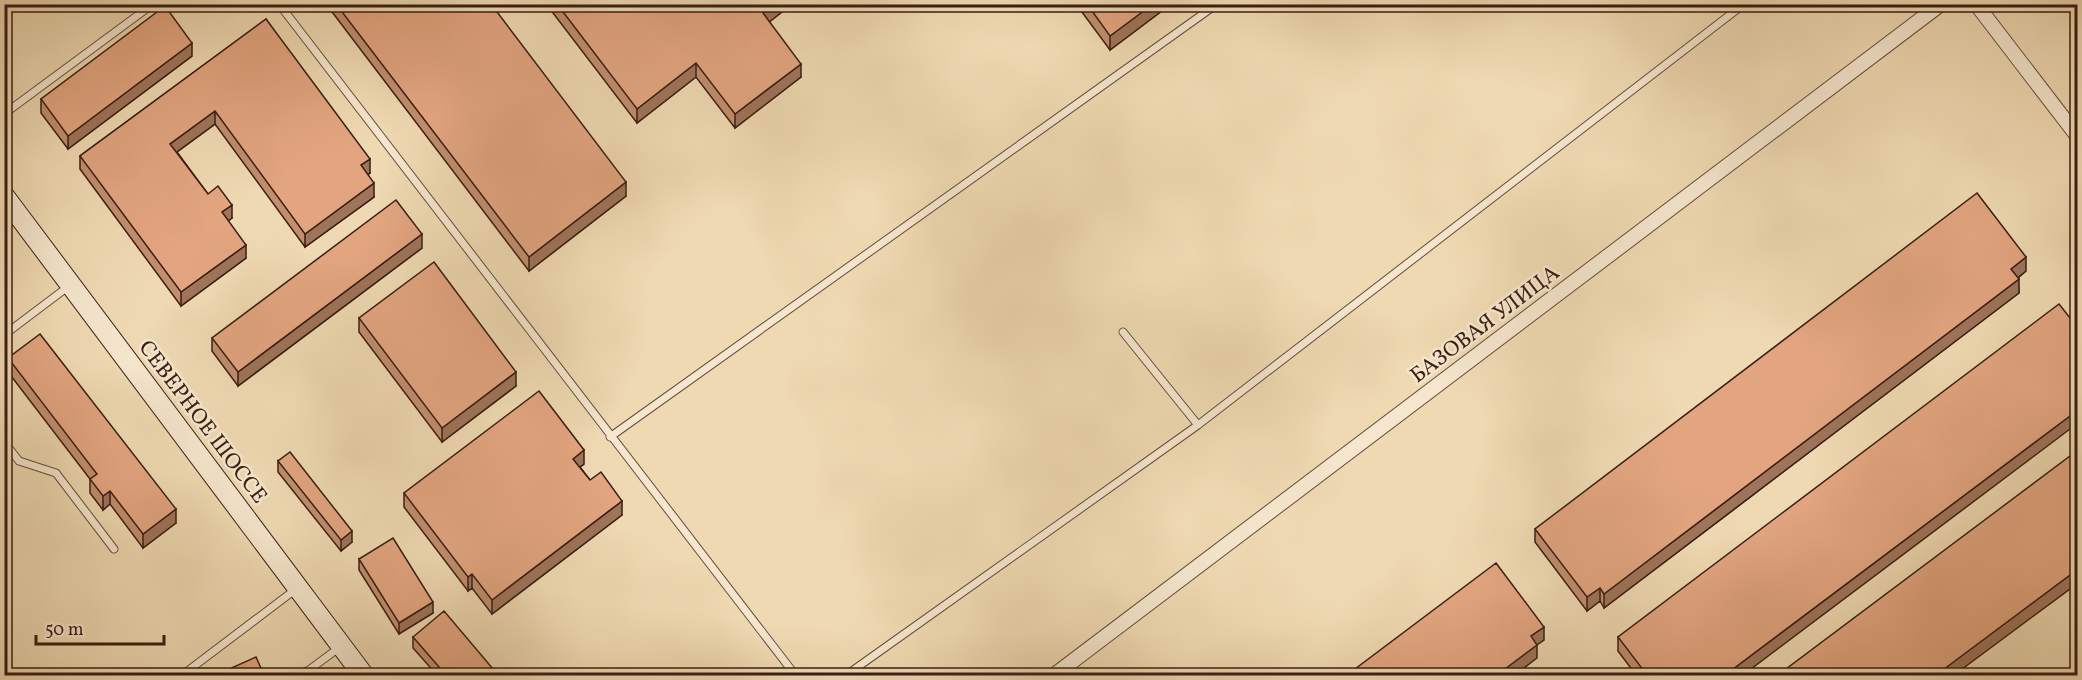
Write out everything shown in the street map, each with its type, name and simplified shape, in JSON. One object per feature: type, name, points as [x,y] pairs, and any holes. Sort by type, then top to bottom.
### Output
[{"type":"main road","name":"СЕВЕРНОЕ ШОССЕ","points":[[4,196],[364,675]]},
{"type":"street","name":"БАЗОВАЯ УЛИЦА","points":[[1053,675],[1941,4]]},
{"type":"street","points":[[1976,4],[2078,137]]},
{"type":"lane","points":[[4,114],[153,4]]},
{"type":"lane","points":[[279,4],[610,437],[796,675]]},
{"type":"lane","points":[[610,437],[1217,4]]},
{"type":"lane","points":[[845,675],[1198,425],[1744,4]]},
{"type":"lane","points":[[4,335],[71,285]]},
{"type":"lane","points":[[1123,332],[1198,425]]},
{"type":"lane","points":[[4,442],[19,461],[56,473],[114,549]]},
{"type":"lane","points":[[181,675],[298,587]]},
{"type":"lane","points":[[297,675],[309,670],[342,645]]},
{"type":"building","points":[[336,4],[491,4],[626,182],[529,257]]},
{"type":"building","points":[[557,4],[774,4],[763,13],[801,64],[735,114],[696,63],[637,109]]},
{"type":"building","points":[[1087,4],[1153,4],[1110,36]]},
{"type":"building","points":[[165,6],[192,43],[68,136],[41,99]]},
{"type":"building","points":[[266,19],[370,159],[361,165],[374,183],[305,234],[215,111],[170,144],[208,194],[218,186],[232,205],[222,212],[246,245],[181,292],[80,156]]},
{"type":"building","points":[[1977,193],[2026,257],[2011,269],[2019,279],[1604,594],[1600,588],[1587,597],[1535,529]]},
{"type":"building","points":[[396,200],[422,234],[238,372],[212,338]]},
{"type":"building","points":[[434,262],[516,372],[442,428],[359,318]]},
{"type":"building","points":[[2059,304],[2078,328],[2078,410],[1725,675],[1647,675],[1618,637]]},
{"type":"building","points":[[40,334],[176,509],[143,534],[110,491],[103,496],[90,479],[97,474],[8,358]]},
{"type":"building","points":[[539,391],[584,450],[573,459],[590,480],[601,472],[622,501],[492,600],[472,574],[468,577],[404,493]]},
{"type":"building","points":[[2078,450],[2078,569],[1936,675],[1778,675]]},
{"type":"building","points":[[290,452],[352,531],[341,540],[278,461]]},
{"type":"building","points":[[393,538],[433,602],[399,623],[359,559]]},
{"type":"building","points":[[1496,563],[1544,627],[1531,636],[1537,645],[1497,675],[1347,675]]},
{"type":"building","points":[[444,611],[493,669],[486,675],[446,675],[413,637]]},
{"type":"building","points":[[256,657],[264,675],[216,675]]},
{"type":"building","points":[[1576,669],[1581,675],[1567,675]]}]
